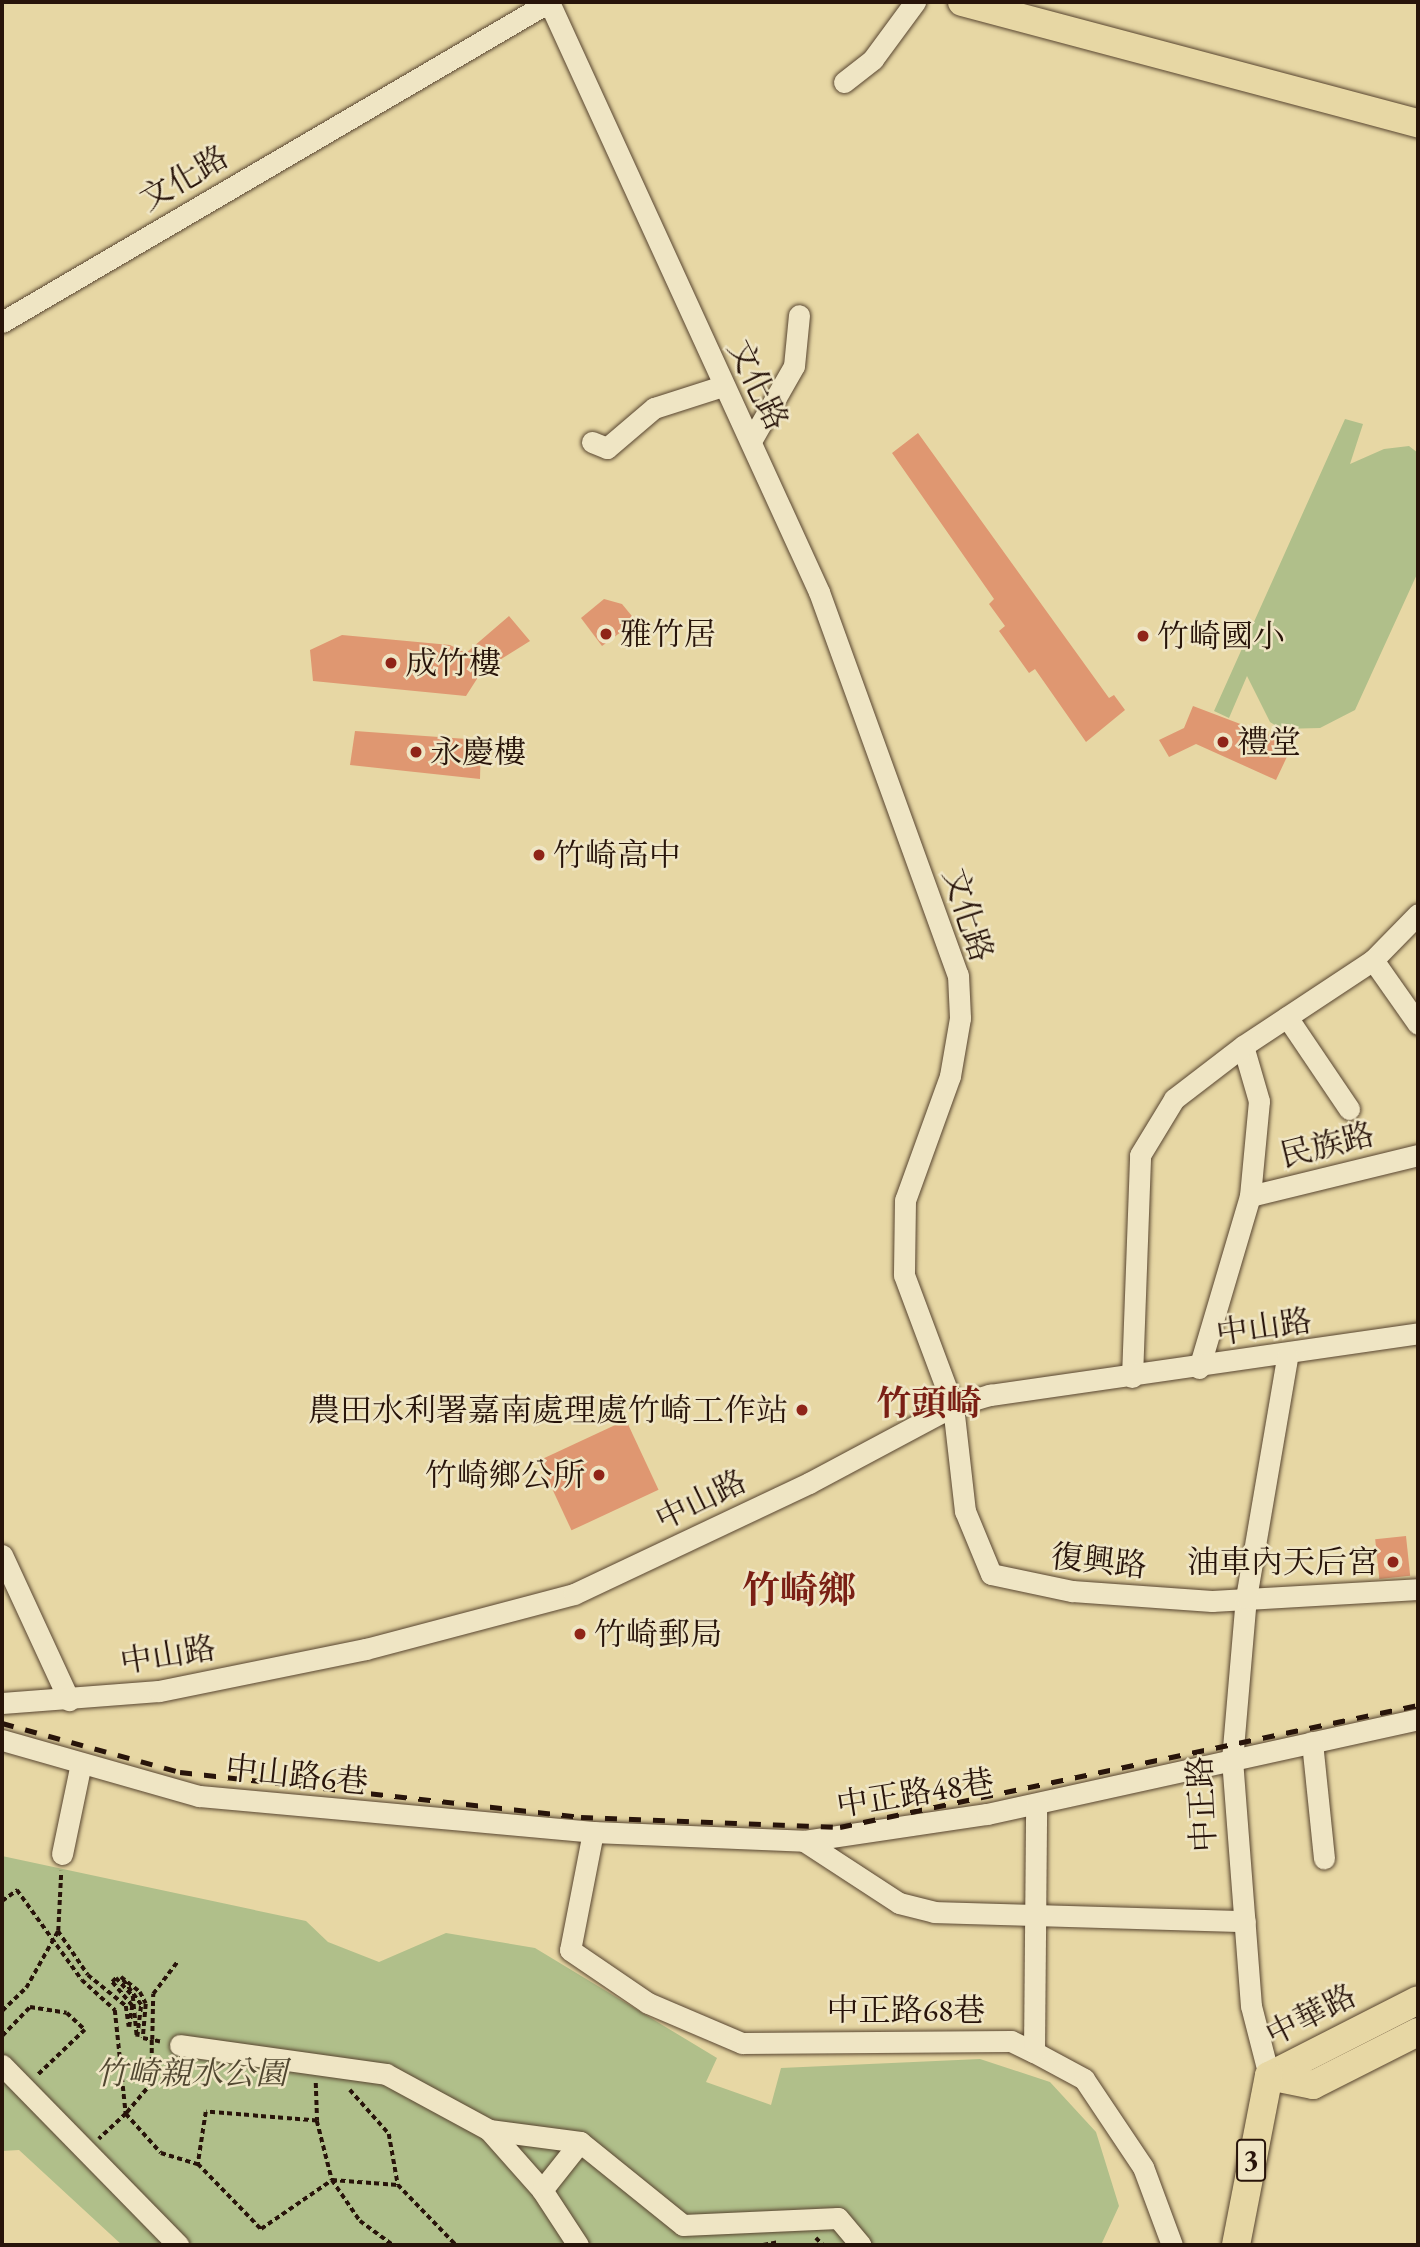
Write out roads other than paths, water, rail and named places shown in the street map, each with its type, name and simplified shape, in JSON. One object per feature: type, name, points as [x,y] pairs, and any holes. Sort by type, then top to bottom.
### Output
[{"type":"main road","points":[[961,2],[1418,123]]},
{"type":"main road","name":"中華路","points":[[1269,2076],[1418,2000]]},
{"type":"main road","name":"中華路","points":[[1269,2076],[1313,2085],[1418,2032]]},
{"type":"main road","name":"中正路","points":[[1236,2245],[1269,2076]]},
{"type":"street","name":"文化路","points":[[2,321],[549,2],[819,592],[958,975],[960,1018],[950,1076],[911,1173],[902,1238],[904,1275],[953,1406]]},
{"type":"street","points":[[844,82],[873,59],[915,2]]},
{"type":"street","points":[[751,441],[794,366],[799,315]]},
{"type":"street","points":[[592,442],[607,448],[654,408],[723,386]]},
{"type":"street","points":[[1132,1377],[1140,1155],[1174,1098],[1243,1046],[1373,960],[1418,914]]},
{"type":"street","points":[[1373,960],[1418,1024]]},
{"type":"street","points":[[1287,1017],[1349,1109]]},
{"type":"street","points":[[1199,1368],[1250,1196],[1259,1101],[1243,1046]]},
{"type":"street","name":"民族路","points":[[1250,1196],[1418,1155]]},
{"type":"street","name":"中山路","points":[[2,1703],[69,1700],[159,1691],[366,1649],[574,1594],[953,1406],[1132,1377],[1287,1357],[1418,1333]]},
{"type":"street","name":"中正路","points":[[1269,2076],[1251,2006],[1231,1760],[1246,1598],[1287,1357]]},
{"type":"street","name":"復興路","points":[[953,1406],[965,1511],[991,1574],[1010,1583],[1118,1597],[1246,1598],[1418,1589]]},
{"type":"street","points":[[2,1555],[69,1700]]},
{"type":"street","name":"中正路48巷","points":[[803,1841],[1036,1804],[1418,1719]]},
{"type":"street","name":"中山路6巷","points":[[2,1740],[199,1796],[593,1832],[803,1841]]},
{"type":"street","points":[[1312,1742],[1324,1858]]},
{"type":"street","points":[[62,1854],[81,1763]]},
{"type":"street","name":"中正路48巷","points":[[1036,1804],[1036,1915]]},
{"type":"street","name":"中正路68巷","points":[[593,1832],[570,1950],[648,2003],[742,2043],[1011,2041],[1034,2052],[1084,2079],[1143,2166],[1172,2245]]},
{"type":"street","points":[[803,1841],[899,1903],[934,1912],[1245,1921]]},
{"type":"street","points":[[1034,2052],[1036,1915]]},
{"type":"street","points":[[180,2045],[320,2061],[386,2074],[489,2130],[542,2190],[578,2245]]},
{"type":"street","points":[[2,2065],[27,2087],[178,2245]]},
{"type":"street","points":[[489,2130],[580,2142],[683,2225],[838,2218],[861,2245]]},
{"type":"street","points":[[542,2190],[580,2142]]},
{"type":"railway","points":[[2,1723],[180,1772],[581,1817],[840,1827],[1418,1705]]},
{"type":"place","name":"雅竹居","points":[[606,634]]},
{"type":"place","name":"竹崎國小","points":[[1143,636]]},
{"type":"place","name":"成竹樓","points":[[391,663]]},
{"type":"place","name":"禮堂","points":[[1223,742]]},
{"type":"place","name":"永慶樓","points":[[416,752]]},
{"type":"place","name":"竹崎高中","points":[[539,855]]},
{"type":"place","name":"農田水利署嘉南處理處竹崎工作站","points":[[802,1410]]},
{"type":"place","name":"竹崎鄉公所","points":[[599,1475]]},
{"type":"place","name":"油車內天后宮","points":[[1393,1562]]},
{"type":"place","name":"竹崎郵局","points":[[580,1634]]},
{"type":"district","name":"竹頭崎","points":[[929,1403]]},
{"type":"district","name":"竹崎鄉","points":[[799,1590]]},
{"type":"park label","name":"竹崎親水公園","points":[[191,2073]]}]
